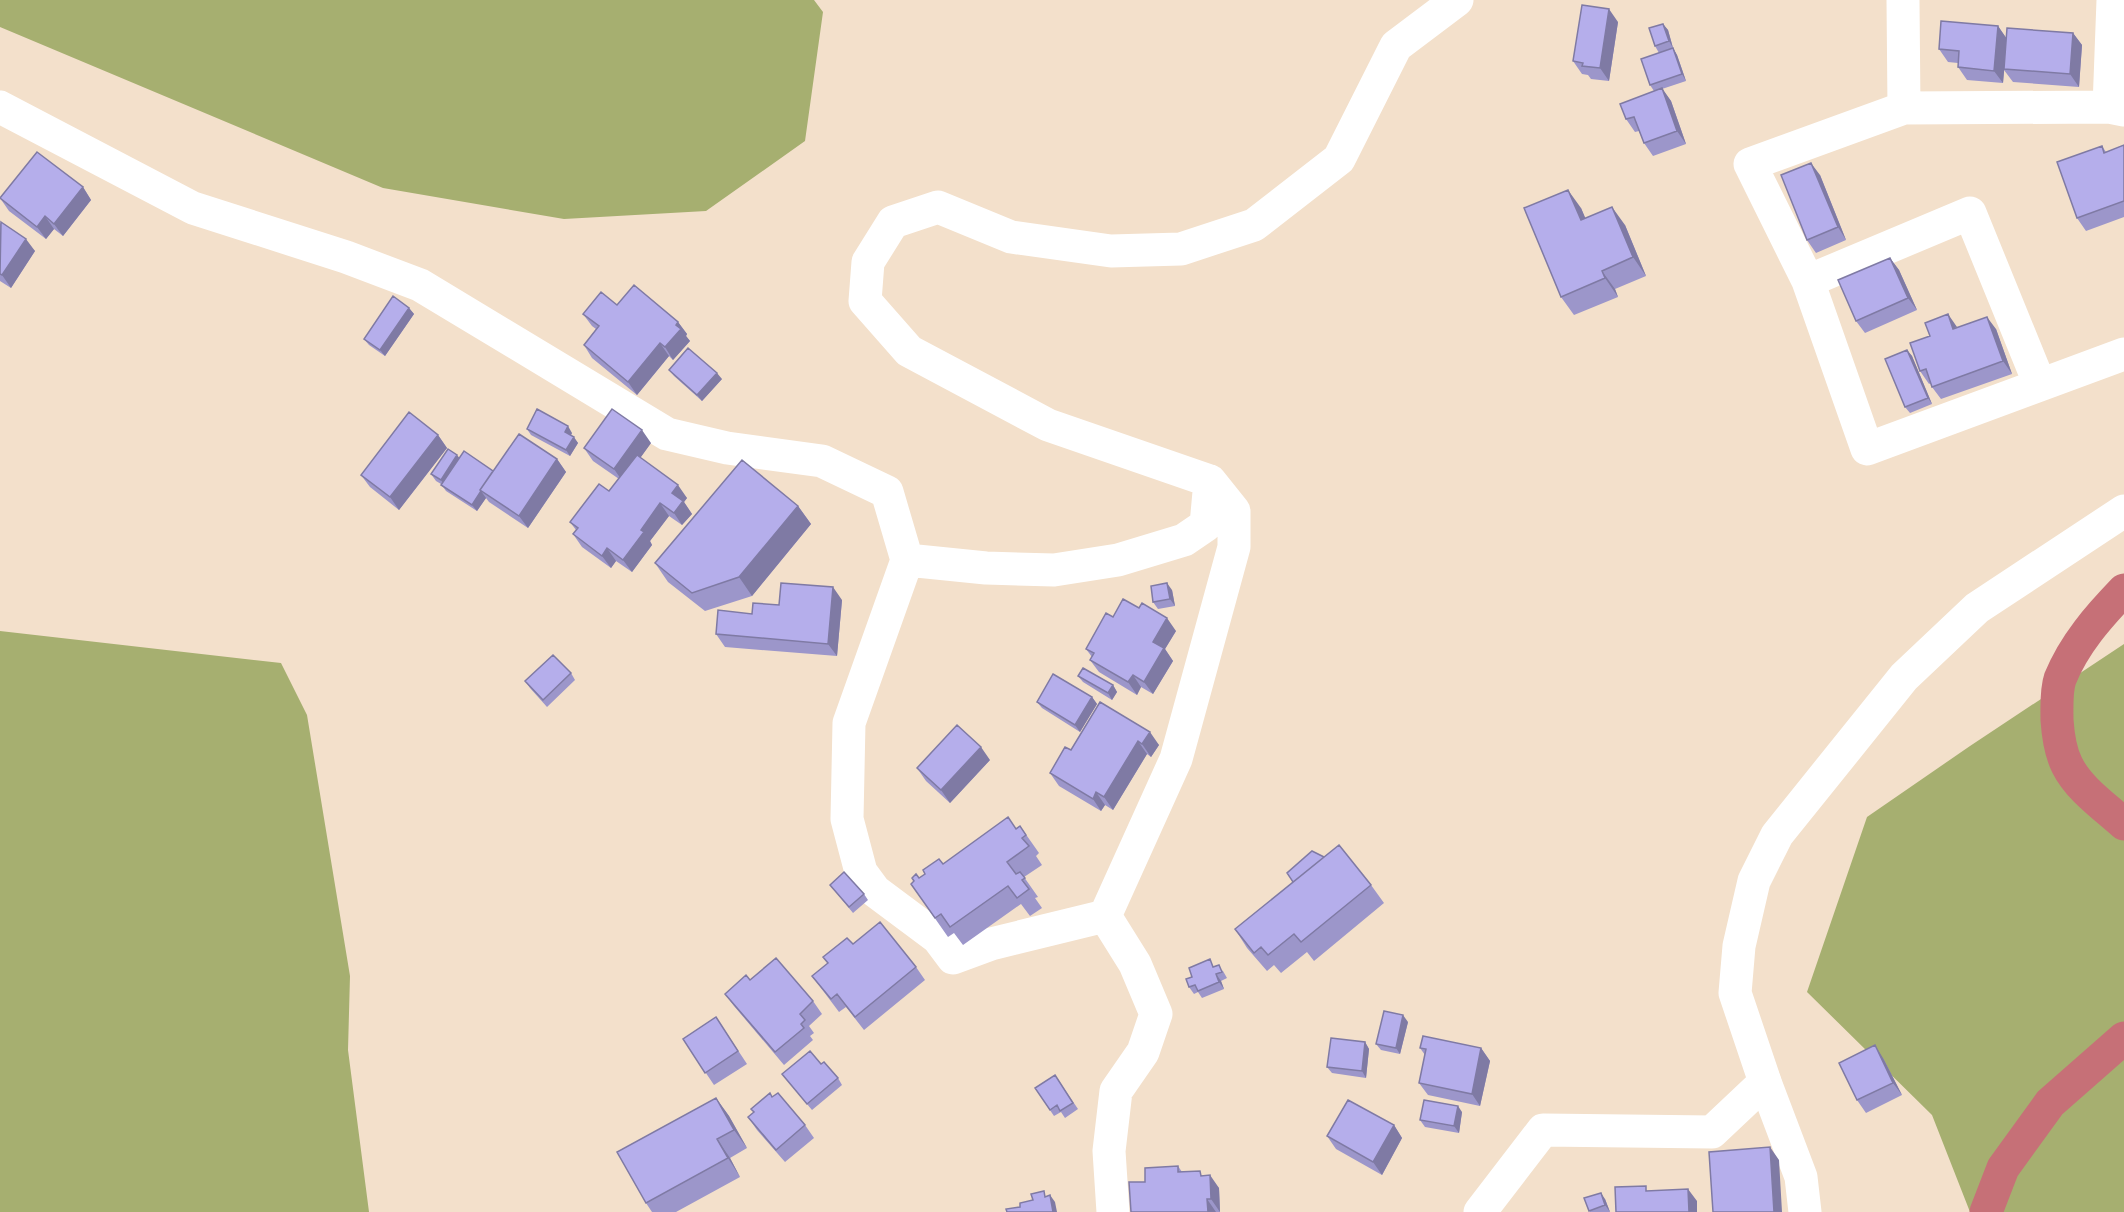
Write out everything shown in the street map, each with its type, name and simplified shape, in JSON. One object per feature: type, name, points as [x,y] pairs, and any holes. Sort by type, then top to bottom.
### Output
[{"type":"highway","points":[[2124,590],[2096,618],[2076,649],[2060,681],[2056,706],[2058,736],[2067,765],[2087,792],[2124,824]]},
{"type":"highway","points":[[1986,1212],[2003,1168],[2050,1103],[2124,1038]]},
{"type":"street","points":[[1105,916],[1176,759],[1234,547],[1234,512],[1210,481],[1048,425],[909,351],[865,301],[868,262],[893,222],[938,207],[1011,237],[1111,251],[1181,249],[1254,225],[1339,159],[1396,46],[1457,0]]},
{"type":"street","points":[[1903,0],[1904,108]]},
{"type":"street","points":[[2113,0],[2116,108],[1904,108],[1750,164],[1808,281],[1867,450],[2124,354]]},
{"type":"street","points":[[0,107],[193,208],[420,285],[667,435],[727,448],[822,461],[887,492],[906,560],[849,723],[847,819],[861,872],[875,891],[938,938],[953,958],[991,944],[1105,916]]},
{"type":"street","points":[[1808,281],[1970,213],[2040,385]]},
{"type":"street","points":[[906,560],[986,568],[1054,570],[1118,560],[1184,540],[1206,525],[1210,481]]},
{"type":"street","points":[[1805,1212],[1801,1177],[1765,1082],[1735,993],[1738,946],[1754,881],[1777,835],[1904,677],[1977,608],[2124,511]]},
{"type":"street","points":[[1105,916],[1135,964],[1156,1014],[1143,1052],[1116,1091],[1109,1151],[1113,1212]]},
{"type":"street","points":[[1480,1212],[1544,1130],[1712,1132],[1765,1082]]},
{"type":"green space","points":[[0,0],[814,0],[823,12],[805,141],[706,211],[564,219],[383,188],[0,27]]},
{"type":"green space","points":[[0,631],[281,663],[307,715],[350,976],[348,1050],[369,1212],[0,1212]]},
{"type":"green space","points":[[2124,644],[2124,1212],[1970,1212],[1932,1115],[1807,992],[1867,817]]},
{"type":"building","points":[[1582,5],[1609,9],[1600,68],[1582,66],[1583,63],[1573,61]]},
{"type":"building","points":[[1941,21],[1998,26],[1994,71],[1958,67],[1959,51],[1939,49]]},
{"type":"building","points":[[1663,24],[1669,41],[1655,46],[1649,28]]},
{"type":"building","points":[[2007,28],[2073,33],[2070,74],[2004,69]]},
{"type":"building","points":[[1673,48],[1682,74],[1650,85],[1641,59]]},
{"type":"building","points":[[1662,88],[1677,131],[1644,143],[1634,117],[1626,119],[1620,104]]},
{"type":"building","points":[[2124,145],[2124,201],[2077,218],[2057,162],[2102,146],[2104,153]]},
{"type":"building","points":[[37,152],[83,187],[54,224],[45,216],[37,227],[0,198]]},
{"type":"building","points":[[1811,163],[1838,227],[1807,240],[1781,175]]},
{"type":"building","points":[[1568,190],[1581,220],[1612,207],[1633,257],[1602,271],[1605,278],[1561,297],[1524,208]]},
{"type":"building","points":[[1,222],[26,239],[2,275],[0,274]]},
{"type":"building","points":[[1890,258],[1908,298],[1856,321],[1838,280]]},
{"type":"building","points":[[634,285],[678,322],[676,325],[681,329],[665,347],[660,343],[628,382],[584,345],[599,326],[583,314],[601,292],[617,305]]},
{"type":"building","points":[[393,296],[409,308],[380,350],[364,339]]},
{"type":"building","points":[[1948,314],[1953,329],[1987,317],[2003,361],[1932,387],[1926,369],[1920,371],[1910,343],[1930,336],[1925,323]]},
{"type":"building","points":[[688,348],[717,373],[697,395],[669,370]]},
{"type":"building","points":[[1907,350],[1928,398],[1905,407],[1885,359]]},
{"type":"building","points":[[537,409],[568,426],[565,432],[574,437],[566,450],[527,429]]},
{"type":"building","points":[[612,409],[642,430],[614,469],[584,448]]},
{"type":"building","points":[[409,412],[438,435],[390,497],[361,475]]},
{"type":"building","points":[[519,434],[557,459],[519,516],[480,490]]},
{"type":"building","points":[[448,449],[457,455],[441,480],[431,474]]},
{"type":"building","points":[[464,451],[493,471],[472,505],[441,485]]},
{"type":"building","points":[[637,455],[678,485],[672,493],[683,501],[674,513],[660,503],[641,530],[644,532],[623,560],[607,548],[602,556],[573,534],[578,528],[570,522],[599,484],[609,491]]},
{"type":"building","points":[[742,460],[798,506],[739,577],[692,593],[655,563]]},
{"type":"building","points":[[781,583],[833,587],[828,644],[716,634],[718,610],[752,614],[753,603],[779,605]]},
{"type":"building","points":[[1167,583],[1170,599],[1153,602],[1151,586]]},
{"type":"building","points":[[1123,599],[1139,608],[1142,603],[1167,618],[1153,642],[1164,648],[1144,682],[1133,675],[1128,682],[1090,660],[1094,653],[1086,649],[1106,613],[1113,617]]},
{"type":"building","points":[[553,655],[571,673],[543,700],[525,681]]},
{"type":"building","points":[[1083,668],[1113,685],[1108,693],[1078,676]]},
{"type":"building","points":[[1053,674],[1092,697],[1075,725],[1037,702]]},
{"type":"building","points":[[1100,702],[1150,732],[1142,744],[1138,741],[1104,797],[1096,792],[1093,799],[1050,773],[1065,747],[1071,750]]},
{"type":"building","points":[[957,725],[981,747],[941,790],[917,768]]},
{"type":"building","points":[[1008,817],[1016,829],[1020,826],[1026,835],[1022,838],[1029,846],[1007,862],[1016,874],[1020,872],[1025,878],[1022,880],[1029,889],[1017,898],[1008,886],[950,927],[941,914],[935,918],[911,884],[914,881],[912,878],[916,874],[919,878],[925,874],[923,870],[939,859],[943,864]]},
{"type":"building","points":[[1339,845],[1371,885],[1301,942],[1294,934],[1268,955],[1261,947],[1254,953],[1235,929]]},
{"type":"building","points":[[1312,851],[1324,857],[1293,882],[1287,873]]},
{"type":"building","points":[[844,872],[864,894],[849,907],[830,885]]},
{"type":"building","points":[[880,922],[916,967],[855,1017],[837,994],[831,999],[812,976],[828,963],[823,957],[847,938],[853,944]]},
{"type":"building","points":[[776,958],[813,1001],[800,1014],[805,1020],[801,1024],[804,1028],[775,1052],[725,994],[746,975],[750,980]]},
{"type":"building","points":[[1210,959],[1213,967],[1219,965],[1222,972],[1216,974],[1219,982],[1198,991],[1195,985],[1189,987],[1186,979],[1192,977],[1189,968]]},
{"type":"building","points":[[1384,1011],[1403,1015],[1396,1048],[1376,1044]]},
{"type":"building","points":[[716,1017],[738,1051],[705,1073],[683,1039]]},
{"type":"building","points":[[1423,1036],[1481,1048],[1472,1094],[1419,1083],[1426,1049],[1420,1048]]},
{"type":"building","points":[[1331,1038],[1365,1042],[1362,1071],[1327,1067]]},
{"type":"building","points":[[1875,1045],[1893,1083],[1857,1100],[1839,1063]]},
{"type":"building","points":[[810,1051],[838,1078],[807,1104],[782,1074]]},
{"type":"building","points":[[1055,1075],[1073,1103],[1060,1111],[1057,1105],[1050,1110],[1035,1088]]},
{"type":"building","points":[[770,1093],[772,1097],[778,1093],[805,1125],[776,1150],[748,1117],[754,1112],[751,1109]]},
{"type":"building","points":[[716,1098],[734,1130],[717,1139],[728,1158],[646,1203],[617,1152]]},
{"type":"building","points":[[1348,1100],[1394,1125],[1373,1162],[1327,1136]]},
{"type":"building","points":[[1424,1100],[1458,1106],[1454,1126],[1420,1120]]},
{"type":"building","points":[[1770,1147],[1774,1212],[1713,1212],[1709,1152]]},
{"type":"building","points":[[1178,1166],[1178,1172],[1200,1171],[1201,1176],[1210,1175],[1211,1199],[1207,1199],[1208,1212],[1131,1212],[1129,1182],[1145,1182],[1145,1168]]},
{"type":"building","points":[[1646,1186],[1646,1191],[1688,1189],[1689,1212],[1616,1212],[1615,1187]]},
{"type":"building","points":[[1044,1191],[1045,1197],[1050,1195],[1053,1212],[1007,1212],[1006,1209],[1020,1207],[1020,1203],[1033,1200],[1031,1194]]},
{"type":"building","points":[[1601,1193],[1605,1205],[1589,1211],[1584,1198]]}]
